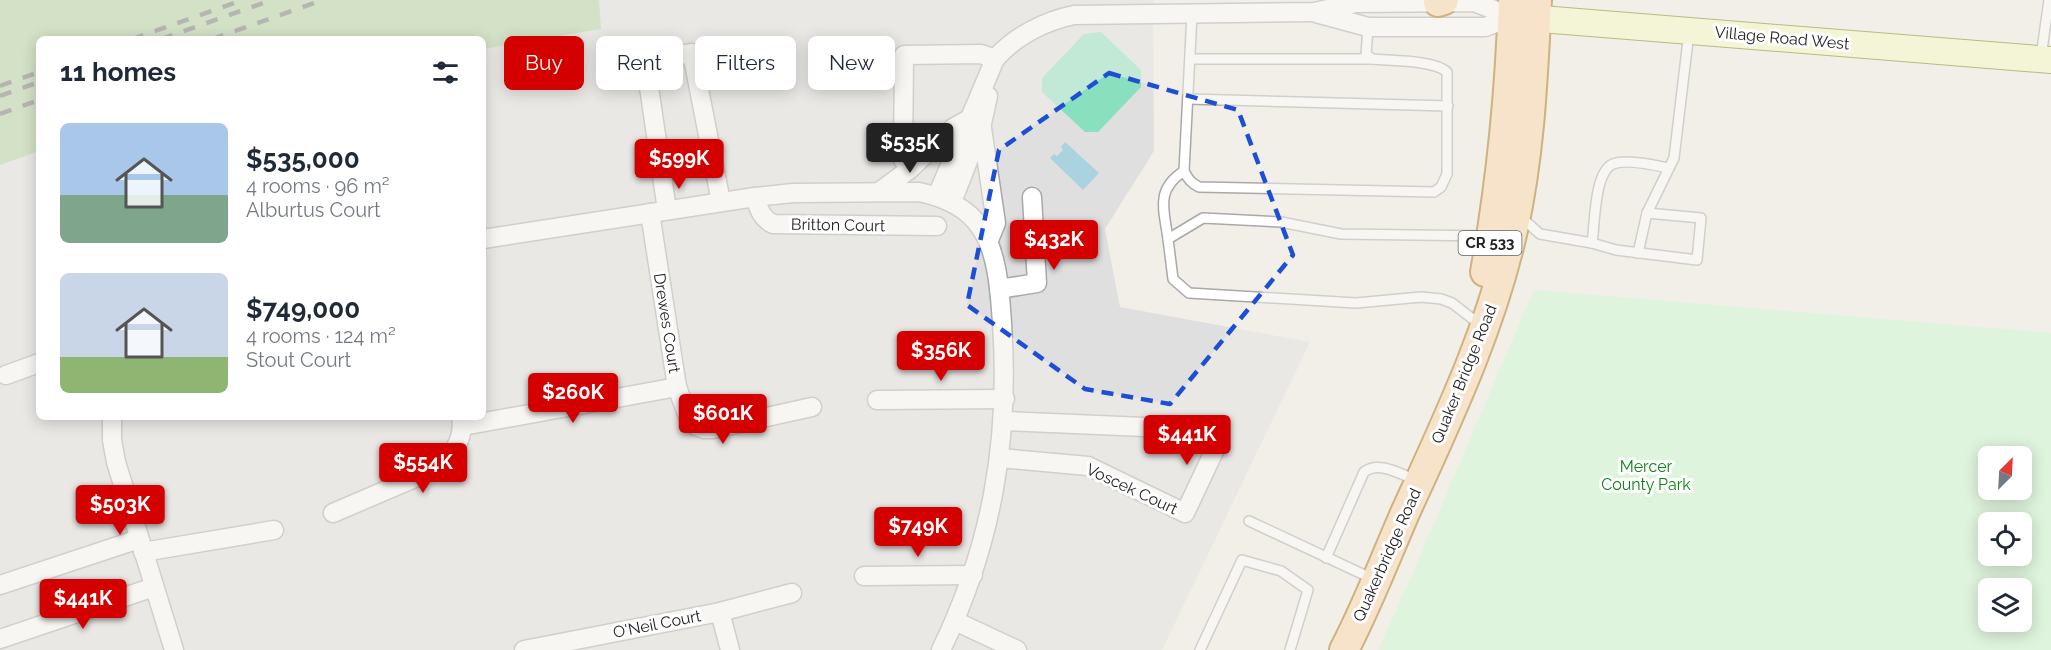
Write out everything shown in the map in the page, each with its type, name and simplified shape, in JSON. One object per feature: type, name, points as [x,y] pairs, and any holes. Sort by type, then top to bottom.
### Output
[{"type":"main road","name":"Village Road West","points":[[1524,9],[1690,30],[2046,60]]},
{"type":"main road","name":"Quaker Bridge Road","points":[[1425,471],[1485,330],[1503,274],[1517,213],[1530,127],[1524,9]]},
{"type":"main road","name":"Quaker Bridge Road","points":[[1425,471],[1456,390],[1492,236],[1524,9]]},
{"type":"main road","name":"Quakerbridge Road","points":[[1344,650],[1425,471]]},
{"type":"street","points":[[944,199],[976,122],[995,59],[1001,52],[1035,28],[1054,20],[1074,15],[1314,12],[1356,3],[1441,1],[1474,2],[1524,9]]},
{"type":"street","points":[[1314,12],[1368,27],[1485,27],[1524,9]]},
{"type":"street","name":"Drewes Court","points":[[486,417],[677,387],[658,212],[645,60],[692,53],[721,202]]},
{"type":"street","points":[[903,160],[904,55],[981,54],[995,59]]},
{"type":"street","points":[[879,192],[910,169],[953,128],[976,122]]},
{"type":"street","points":[[976,122],[996,224],[989,240]]},
{"type":"street","points":[[486,239],[793,193],[919,192],[944,199],[966,212],[989,240],[999,289],[1005,361],[1004,421],[1000,458],[984,538],[973,575],[941,650]]},
{"type":"street","name":"Britton Court","points":[[756,197],[760,213],[765,220],[773,224],[937,226]]},
{"type":"street","points":[[999,289],[1037,283],[1032,197]]},
{"type":"street","points":[[2,369],[36,363]]},
{"type":"street","points":[[677,387],[689,419],[696,426],[704,429],[812,407]]},
{"type":"street","points":[[877,400],[1005,399]]},
{"type":"street","points":[[112,420],[112,440],[116,462],[174,650]]},
{"type":"street","points":[[333,513],[438,468],[449,459],[457,446],[462,421]]},
{"type":"street","name":"Voscek Court","points":[[1000,458],[1088,466],[1185,513],[1218,443],[1191,429],[1004,421]]},
{"type":"street","points":[[0,585],[141,545],[274,530]]},
{"type":"street","points":[[864,576],[973,575]]},
{"type":"street","points":[[0,639],[154,587]]},
{"type":"street","name":"O'Neil Court","points":[[524,650],[720,612],[792,593]]},
{"type":"street","name":"O'Neil Court","points":[[720,612],[730,650]]},
{"type":"street","points":[[955,621],[1017,650]]},
{"type":"lane","points":[[2046,60],[2049,0]]},
{"type":"lane","points":[[1190,58],[1369,56],[1429,64],[1446,70],[1448,77],[1447,174],[1441,187],[1434,192],[1199,187],[1189,180],[1184,171],[1192,14]]},
{"type":"lane","points":[[1368,27],[1369,56]]},
{"type":"lane","points":[[1638,253],[1647,213],[1675,152],[1690,30]]},
{"type":"lane","points":[[1188,99],[1448,106]]},
{"type":"lane","points":[[1592,243],[1600,181],[1604,171],[1610,165],[1617,163],[1668,168]]},
{"type":"lane","points":[[1184,171],[1171,180],[1163,197],[1173,279],[1188,293],[1356,303],[1421,297],[1441,299],[1452,303],[1474,320]]},
{"type":"lane","points":[[1517,213],[1540,234],[1592,243],[1616,250],[1697,260],[1701,218],[1647,213]]},
{"type":"lane","points":[[1168,239],[1203,218],[1281,222],[1341,234],[1492,236]]},
{"type":"lane","points":[[1326,558],[1364,472],[1371,467],[1380,466],[1425,471]]},
{"type":"lane","points":[[1249,521],[1375,580]]},
{"type":"lane","points":[[1200,650],[1242,560],[1281,571],[1308,590],[1290,650]]},
{"type":"highlighted area","points":[[1109,73],[1238,110],[1293,255],[1170,404],[1085,389],[967,305],[999,150]]},
{"type":"shaded area","points":[[544,0],[1153,0],[1154,151],[1105,229],[1120,307],[1310,342],[1162,650],[0,650],[0,159],[36,145],[36,420],[486,420],[486,37]]},
{"type":"green space","points":[[0,0],[599,0],[601,29],[560,36],[504,36],[504,45],[486,48],[486,36],[36,36],[36,152],[0,165]]},
{"type":"green space","points":[[1101,32],[1141,70],[1141,87],[1098,132],[1085,132],[1042,92],[1042,78],[1084,34]]},
{"type":"green space","name":"Mercer County Park","points":[[1534,290],[2051,333],[2051,650],[1378,650]]},
{"type":"water","points":[[1065,142],[1099,173],[1083,190],[1050,158],[1054,154],[1057,156],[1063,150],[1061,147]]},
{"type":"railway","points":[[141,36],[243,0]]},
{"type":"railway","points":[[170,36],[272,0]]},
{"type":"railway","points":[[221,36],[323,0]]},
{"type":"railway","points":[[0,86],[36,73]]},
{"type":"railway","points":[[0,96],[36,83]]},
{"type":"railway","points":[[0,114],[36,101]]}]
